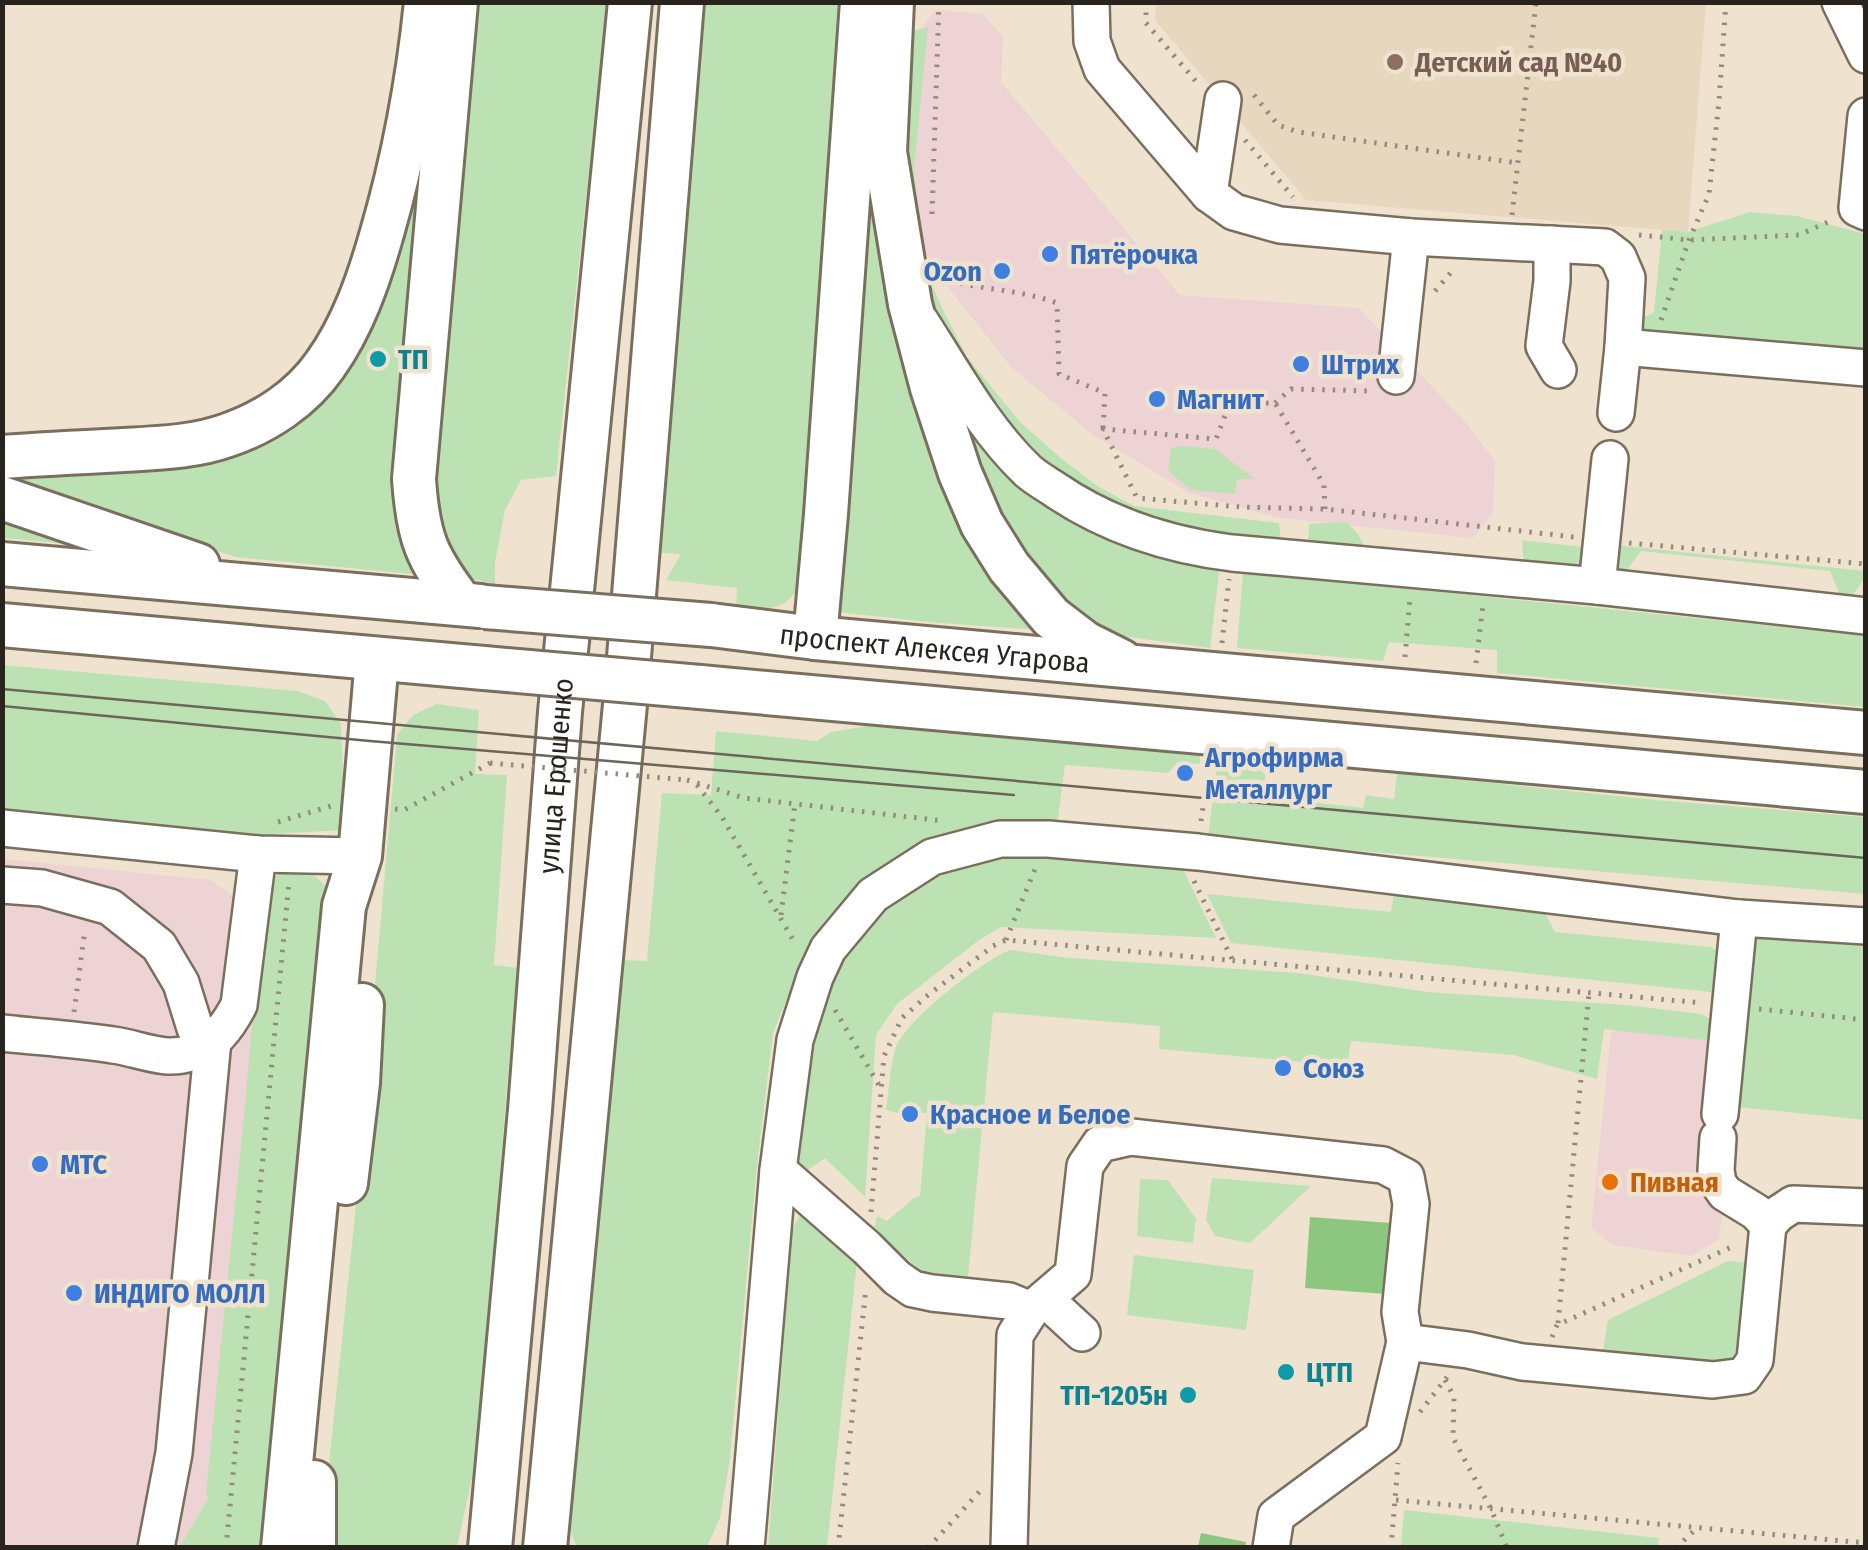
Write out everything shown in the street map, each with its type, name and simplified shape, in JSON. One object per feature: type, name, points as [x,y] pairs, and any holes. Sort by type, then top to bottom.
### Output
[{"type":"main road","points":[[2,457],[182,446],[226,436],[267,418],[297,396],[325,366],[370,276],[400,171],[426,2]]},
{"type":"main road","points":[[456,2],[414,479],[416,514],[427,554],[473,606]]},
{"type":"main road","name":"улица Ерошенко","points":[[487,1535],[530,1110],[560,712],[630,2]]},
{"type":"main road","points":[[550,1536],[624,714],[682,2]]},
{"type":"main road","points":[[815,638],[862,2]]},
{"type":"main road","points":[[892,2],[885,152],[924,290],[932,388],[954,456],[982,524],[1009,567],[1052,617],[1086,643],[1130,666]]},
{"type":"main road","points":[[2,498],[264,588]]},
{"type":"main road","name":"проспект Алексея Угарова","points":[[2,564],[1866,732]]},
{"type":"main road","points":[[1029,718],[1039,659],[1052,652],[1059,641],[1052,617]]},
{"type":"main road","points":[[2,625],[1866,792]]},
{"type":"main road","points":[[283,1548],[344,906],[360,856],[377,659]]},
{"type":"main road","points":[[314,1548],[316,1462],[358,1084],[371,906],[360,856]]},
{"type":"street","points":[[1091,2],[1092,41],[1102,69],[1209,194],[1234,212],[1280,224],[1410,237],[1605,248],[1618,256],[1627,278],[1637,348],[1616,413]]},
{"type":"street","points":[[1840,2],[1866,55]]},
{"type":"street","points":[[1209,194],[1231,100]]},
{"type":"street","points":[[1861,210],[1866,116]]},
{"type":"street","points":[[1396,376],[1410,237]]},
{"type":"street","points":[[1552,244],[1544,346],[1558,370]]},
{"type":"street","points":[[924,290],[984,421],[1029,472],[1072,502],[1138,534],[1194,548],[1866,616]]},
{"type":"street","points":[[1637,348],[1866,368]]},
{"type":"street","points":[[1597,586],[1610,460]]},
{"type":"street","points":[[2,828],[274,854],[360,856]]},
{"type":"street","points":[[746,1548],[778,1170],[795,1040],[828,948],[873,895],[932,857],[1000,839],[1048,838],[1198,852],[1739,918],[1866,926]]},
{"type":"street","points":[[2,1033],[117,1045],[169,1057],[192,1053],[213,1040],[228,1026],[240,1005],[274,854]]},
{"type":"street","points":[[2,885],[42,888],[110,907],[158,946],[181,983],[195,1028],[213,1040]]},
{"type":"street","points":[[1739,918],[1716,1170],[1724,1192],[1756,1212],[1768,1225]]},
{"type":"street","points":[[156,1548],[174,1452],[213,1040]]},
{"type":"street","points":[[1010,1548],[1014,1335],[1038,1305],[1073,1274],[1085,1166],[1100,1144],[1130,1137],[1383,1165],[1406,1177],[1411,1204],[1400,1312],[1405,1342],[1391,1438],[1276,1516],[1271,1548]]},
{"type":"street","points":[[778,1170],[897,1278],[914,1288],[1038,1305],[1082,1333]]},
{"type":"street","points":[[1405,1342],[1522,1362],[1713,1380],[1744,1376],[1755,1360],[1768,1225],[1792,1204],[1866,1207]]},
{"type":"street","points":[[723,1548],[749,1490]]},
{"type":"path","points":[[932,221],[939,2]]},
{"type":"path","points":[[1146,2],[1146,23],[1231,100],[1298,203]]},
{"type":"path","points":[[1511,223],[1536,2]]},
{"type":"path","points":[[1637,348],[1709,194],[1726,2]]},
{"type":"path","points":[[1231,100],[1298,132],[1518,162]]},
{"type":"path","points":[[1624,234],[1690,240],[1799,235],[1861,210]]},
{"type":"path","points":[[924,290],[957,283],[1034,295],[1056,303],[1060,374],[1105,393],[1103,430],[1137,498],[1324,509],[1324,485],[1275,402],[1230,403],[1216,439],[1103,430]]},
{"type":"path","points":[[1405,658],[1413,570]]},
{"type":"path","points":[[1476,666],[1487,577]]},
{"type":"path","points":[[388,808],[404,810],[490,763],[687,780],[744,798],[956,821]]},
{"type":"path","points":[[697,785],[722,817],[881,1090]]},
{"type":"path","points":[[781,918],[795,804]]},
{"type":"path","points":[[276,822],[337,806]]},
{"type":"path","points":[[226,1548],[274,854]]},
{"type":"path","points":[[71,1040],[88,901]]},
{"type":"path","points":[[838,1548],[866,1289],[884,1056],[902,1018],[992,946],[1006,940],[1866,1020]]},
{"type":"path","points":[[1548,1346],[1558,1325],[1590,993]]},
{"type":"path","points":[[1558,1325],[1727,1250],[1768,1225]]},
{"type":"path","points":[[1391,1548],[1396,1500],[1391,1438],[1468,1350]]},
{"type":"path","points":[[1445,1380],[1454,1397],[1453,1438],[1507,1548]]},
{"type":"path","points":[[928,1548],[985,1487]]},
{"type":"path","points":[[1396,1500],[1866,1543]]},
{"type":"path","points":[[1676,1548],[1698,1527]]},
{"type":"shaded area","points":[[1156,2],[1706,3],[1688,232],[1306,200],[1155,20]]},
{"type":"shaded area","points":[[935,10],[983,14],[1003,37],[1001,82],[1180,295],[1359,308],[1466,423],[1495,461],[1493,513],[1473,538],[1280,518],[1189,493],[1093,435],[1012,368],[954,295],[913,234],[915,37]]},
{"type":"shaded area","points":[[3,859],[210,880],[272,924],[206,1547],[3,1548]]},
{"type":"shaded area","points":[[1622,1024],[1731,1035],[1744,1054],[1719,1239],[1692,1256],[1612,1245],[1591,1227],[1611,1034]]},
{"type":"green space","points":[[466,3],[607,3],[556,476],[521,480],[505,510],[495,584],[468,578],[431,521]]},
{"type":"green space","points":[[706,3],[853,3],[808,576],[785,602],[770,608],[736,606],[737,588],[666,580],[681,554],[658,553]]},
{"type":"green space","points":[[876,3],[879,245],[1040,630],[837,612]]},
{"type":"green space","points":[[928,27],[914,168],[924,267],[967,357],[1020,422],[1099,487],[1134,506],[1279,523],[1281,543],[1170,532],[1124,515],[1057,473],[1031,449],[965,369],[915,274],[902,128],[907,46],[915,30]]},
{"type":"green space","points":[[439,50],[423,575],[236,557],[9,486],[2,471],[309,411]]},
{"type":"green space","points":[[1750,212],[1797,216],[1865,234],[1865,356],[1646,338],[1632,322],[1654,313],[1662,230],[1688,232]]},
{"type":"green space","points":[[940,363],[978,427],[1220,566],[1210,648],[1122,636],[1095,628],[1072,612],[1005,534]]},
{"type":"green space","points":[[1171,448],[1215,449],[1255,479],[1237,479],[1235,494],[1191,490],[1168,471]]},
{"type":"green space","points":[[2,514],[100,547],[3,538]]},
{"type":"green space","points":[[1346,522],[1366,549],[1308,547],[1309,524]]},
{"type":"green space","points":[[1522,540],[1593,548],[1582,570],[1524,567]]},
{"type":"green space","points":[[1615,545],[1865,571],[1865,577],[1850,599],[1841,597],[1830,571],[1641,551],[1623,575],[1615,561]]},
{"type":"green space","points":[[1243,572],[1865,635],[1865,707],[1497,673],[1497,650],[1389,642],[1383,661],[1237,648]]},
{"type":"green space","points":[[2,665],[298,691],[325,701],[341,724],[345,830],[238,836],[3,812]]},
{"type":"green space","points":[[437,704],[479,710],[475,774],[507,775],[494,965],[517,968],[476,1459],[457,1547],[324,1547],[321,1540],[354,1225],[397,735],[413,715]]},
{"type":"green space","points":[[867,726],[1200,754],[1200,764],[1178,762],[1168,773],[1065,765],[1057,825],[1001,825],[815,942],[773,1033],[730,1458],[720,1518],[707,1547],[577,1548],[571,1532],[569,1495],[616,960],[647,961],[662,793],[711,795],[716,731],[817,741],[831,732]]},
{"type":"green space","points":[[1218,755],[1244,759],[1265,774],[1266,786],[1297,791],[1297,800],[1363,808],[1366,795],[1394,799],[1397,773],[1865,817],[1865,894],[1208,838]]},
{"type":"green space","points":[[1049,851],[1181,865],[1216,938],[1001,927],[897,1004],[876,1035],[865,1197],[825,1158],[805,1172],[797,1157],[807,1049],[841,959],[885,905],[941,870],[1004,855]]},
{"type":"green space","points":[[285,870],[313,875],[332,897],[269,1547],[179,1548],[208,1499],[262,903],[270,881]]},
{"type":"green space","points":[[1395,887],[1537,899],[1555,932],[1711,947],[1723,954],[1721,993],[1231,943],[1207,894],[1391,912]]},
{"type":"green space","points":[[1759,934],[1865,936],[1865,1120],[1738,1107],[1752,944]]},
{"type":"green space","points":[[1010,950],[1069,958],[1298,973],[1428,992],[1702,1014],[1713,1021],[1713,1041],[1604,1029],[1597,1079],[1513,1055],[1351,1041],[1347,1066],[1159,1049],[1160,1026],[993,1012],[968,1277],[921,1271],[874,1229],[877,1216],[887,1221],[920,1196],[927,1113],[886,1110],[896,1047],[914,1022],[947,992]]},
{"type":"green space","points":[[1212,1178],[1311,1186],[1250,1243],[1215,1236],[1206,1220]]},
{"type":"green space","points":[[1140,1179],[1168,1180],[1196,1219],[1193,1243],[1137,1236]]},
{"type":"green space","points":[[801,1212],[858,1252],[827,1547],[768,1548],[792,1231]]},
{"type":"green space","points":[[1310,1217],[1391,1223],[1386,1294],[1305,1288]]},
{"type":"green space","points":[[1134,1255],[1254,1270],[1246,1330],[1127,1315]]},
{"type":"green space","points":[[1728,1261],[1754,1263],[1746,1352],[1730,1367],[1603,1351],[1608,1320]]},
{"type":"green space","points":[[1404,1510],[1659,1538],[1658,1547],[1401,1547]]},
{"type":"green space","points":[[1201,1533],[1246,1542],[1245,1547],[1198,1547]]},
{"type":"tram line","points":[[2,689],[1866,858]]},
{"type":"tram line","points":[[2,706],[1014,795]]},
{"type":"place","name":"Детский сад №40","points":[[1395,62]]},
{"type":"place","name":"Пятёрочка","points":[[1050,254]]},
{"type":"place","name":"Ozon","points":[[1002,271]]},
{"type":"place","name":"ТП","points":[[378,359]]},
{"type":"place","name":"Штрих","points":[[1301,364]]},
{"type":"place","name":"Магнит","points":[[1157,399]]},
{"type":"place","name":"Агрофирма Металлург","points":[[1185,773]]},
{"type":"place","name":"Союз","points":[[1283,1068]]},
{"type":"place","name":"Красное и Белое","points":[[910,1114]]},
{"type":"place","name":"МТС","points":[[40,1164]]},
{"type":"place","name":"Пивная","points":[[1610,1182]]},
{"type":"place","name":"ИНДИГО МОЛЛ","points":[[74,1293]]},
{"type":"place","name":"ЦТП","points":[[1286,1372]]},
{"type":"place","name":"ТП-1205н","points":[[1188,1395]]}]
